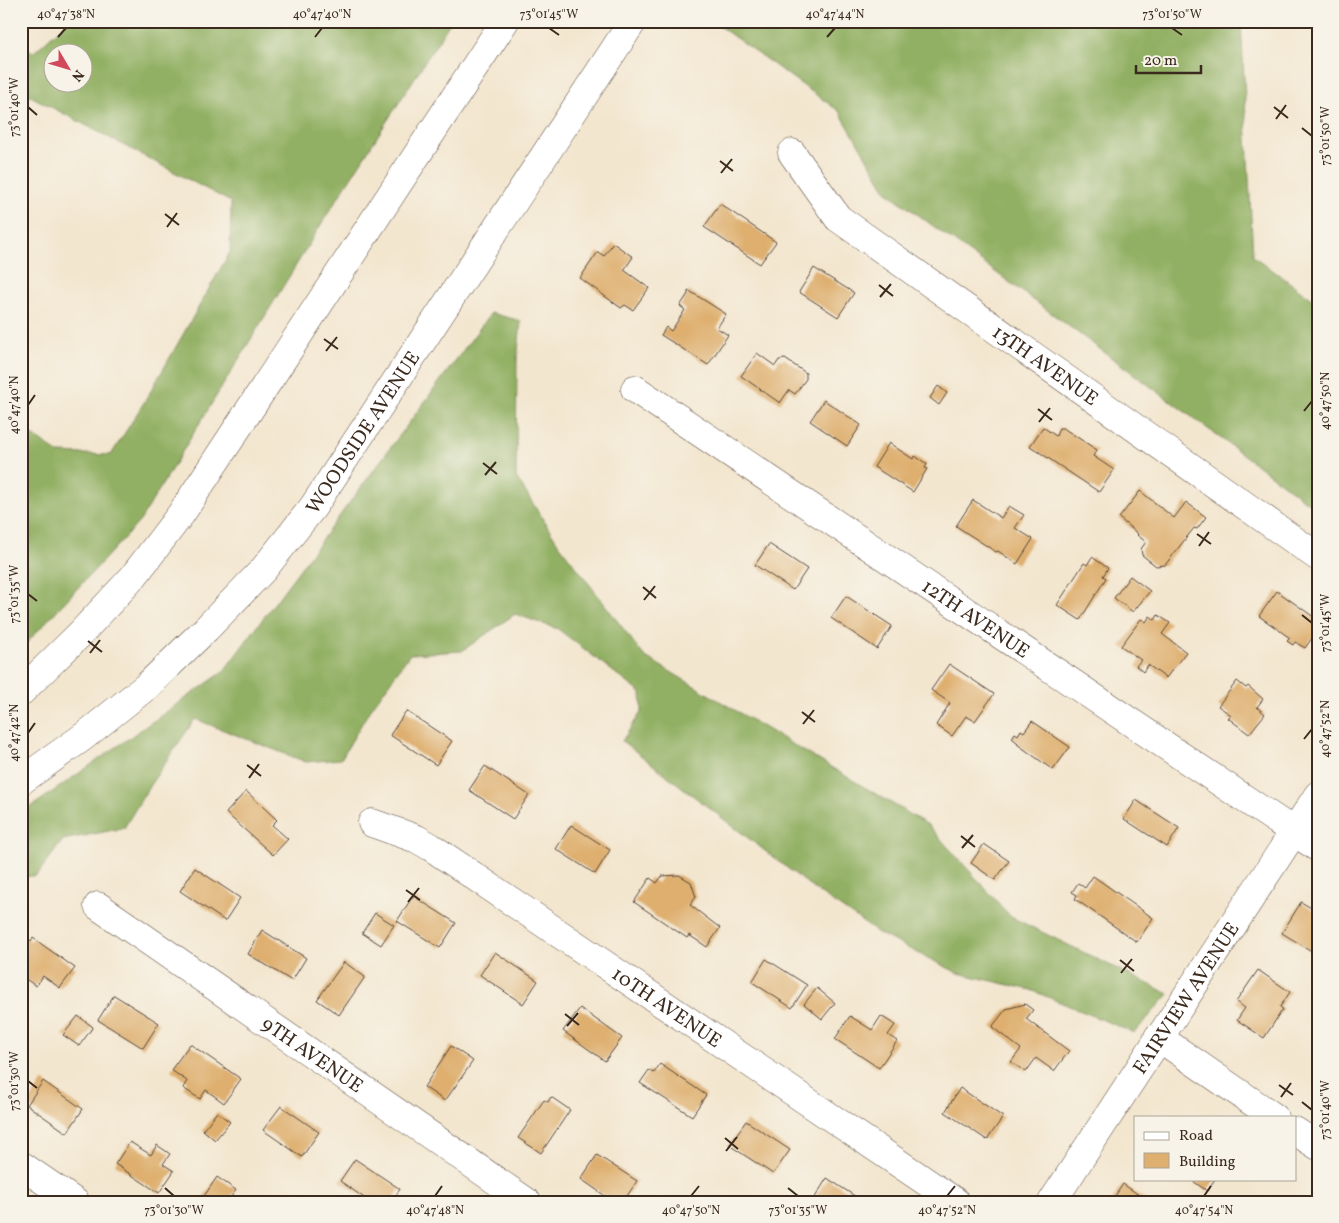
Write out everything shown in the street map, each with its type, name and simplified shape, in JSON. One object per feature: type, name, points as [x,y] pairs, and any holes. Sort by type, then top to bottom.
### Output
[{"type":"street","points":[[21,692],[80,634],[126,584],[181,514],[505,21]]},
{"type":"street","name":"WOODSIDE AVENUE","points":[[21,781],[83,737],[147,686],[263,570],[313,508],[633,21]]},
{"type":"street","name":"13TH AVENUE","points":[[792,153],[838,218],[1318,557]]},
{"type":"street","name":"12TH AVENUE","points":[[634,389],[1318,848]]},
{"type":"street","name":"FAIRVIEW AVENUE","points":[[1052,1202],[1292,831],[1318,795]]},
{"type":"street","name":"10TH AVENUE","points":[[372,823],[418,839],[956,1202]]},
{"type":"street","name":"9TH AVENUE","points":[[98,906],[527,1202]]},
{"type":"street","points":[[1158,1038],[1273,1116]]},
{"type":"street","points":[[1296,1132],[1318,1146]]},
{"type":"street","points":[[21,1165],[75,1202]]},
{"type":"green space","points":[[65,21],[451,21],[320,226],[140,521],[21,649],[21,427],[58,453],[111,455],[148,396],[230,252],[231,202],[21,91],[21,47],[34,52],[42,45],[42,92],[92,92],[92,42],[45,42],[66,23]]},
{"type":"green space","points":[[712,21],[1241,21],[1253,256],[1318,303],[1318,510],[887,192],[839,111]]},
{"type":"green space","points":[[491,313],[521,321],[517,360],[516,477],[558,543],[644,656],[928,825],[1011,917],[1169,994],[1134,1033],[1031,990],[958,973],[880,934],[821,894],[622,741],[642,711],[641,693],[558,629],[515,614],[462,651],[410,654],[368,713],[341,759],[306,762],[195,719],[150,785],[124,828],[63,840],[37,875],[21,878],[21,814],[223,672]]},
{"type":"building","points":[[720,204],[776,242],[760,264],[704,227]]},
{"type":"building","points":[[613,243],[633,257],[624,270],[649,288],[633,310],[625,305],[621,308],[580,278],[598,252],[604,256]]},
{"type":"building","points":[[814,268],[854,293],[838,317],[799,292]]},
{"type":"building","points":[[688,290],[726,314],[717,328],[728,335],[708,365],[661,335],[666,327],[671,331],[685,310],[680,306],[688,294]]},
{"type":"building","points":[[757,353],[775,366],[779,360],[785,359],[806,373],[806,379],[795,394],[789,390],[780,403],[741,376]]},
{"type":"building","points":[[938,386],[947,393],[939,405],[930,398]]},
{"type":"building","points":[[824,400],[861,425],[847,446],[810,421]]},
{"type":"building","points":[[1043,427],[1056,436],[1059,428],[1063,428],[1097,450],[1093,456],[1114,470],[1099,492],[1030,446]]},
{"type":"building","points":[[889,443],[913,459],[915,456],[927,464],[925,468],[927,469],[913,492],[874,467]]},
{"type":"building","points":[[1140,491],[1174,518],[1186,502],[1206,517],[1197,529],[1194,528],[1165,565],[1156,566],[1142,555],[1141,549],[1146,542],[1119,518]]},
{"type":"building","points":[[973,500],[1001,518],[1009,506],[1024,515],[1015,528],[1033,539],[1017,564],[956,526]]},
{"type":"building","points":[[769,544],[807,569],[793,590],[755,565]]},
{"type":"building","points":[[1092,557],[1108,568],[1103,576],[1106,578],[1080,620],[1057,605],[1084,563],[1087,565]]},
{"type":"building","points":[[1130,576],[1150,591],[1133,612],[1114,598]]},
{"type":"building","points":[[1277,591],[1318,620],[1318,642],[1312,638],[1305,648],[1295,642],[1293,645],[1287,641],[1290,638],[1259,616]]},
{"type":"building","points":[[846,596],[892,626],[877,649],[831,618]]},
{"type":"building","points":[[1158,615],[1170,623],[1162,634],[1186,652],[1166,678],[1148,665],[1143,672],[1136,666],[1141,660],[1121,646],[1141,619],[1146,622],[1150,616],[1155,620]]},
{"type":"building","points":[[949,664],[994,694],[975,721],[966,716],[952,736],[936,725],[950,703],[931,690]]},
{"type":"building","points":[[1237,681],[1246,688],[1248,686],[1263,699],[1257,707],[1265,714],[1249,734],[1228,718],[1231,715],[1218,706]]},
{"type":"building","points":[[406,711],[452,741],[436,765],[390,735]]},
{"type":"building","points":[[1032,721],[1070,747],[1053,770],[1017,744],[1012,738],[1015,733],[1018,735],[1021,730],[1024,732]]},
{"type":"building","points":[[485,766],[529,795],[513,819],[469,790]]},
{"type":"building","points":[[246,791],[277,820],[272,825],[288,839],[273,855],[226,813]]},
{"type":"building","points":[[1136,800],[1179,828],[1167,847],[1124,819]]},
{"type":"building","points":[[571,825],[610,850],[595,874],[556,849]]},
{"type":"building","points":[[984,844],[1009,861],[995,880],[971,863]]},
{"type":"building","points":[[195,868],[240,898],[225,921],[180,891]]},
{"type":"building","points":[[679,875],[691,882],[696,897],[690,905],[720,928],[707,947],[689,935],[687,938],[634,902],[650,878],[657,883],[662,876]]},
{"type":"building","points":[[1093,876],[1153,918],[1137,942],[1075,899],[1077,895],[1072,892],[1078,883],[1085,888]]},
{"type":"building","points":[[413,896],[456,923],[440,948],[397,921]]},
{"type":"building","points":[[1301,902],[1318,912],[1318,955],[1282,933]]},
{"type":"building","points":[[375,913],[394,925],[381,945],[362,933]]},
{"type":"building","points":[[262,930],[306,958],[292,981],[248,954]]},
{"type":"building","points":[[21,935],[31,941],[33,938],[75,968],[60,988],[43,976],[36,986],[21,976],[26,969],[21,965]]},
{"type":"building","points":[[495,952],[538,981],[523,1004],[480,975]]},
{"type":"building","points":[[766,959],[807,985],[792,1008],[752,982]]},
{"type":"building","points":[[344,962],[365,977],[339,1015],[317,1000]]},
{"type":"building","points":[[1258,970],[1290,992],[1280,1007],[1283,1009],[1264,1038],[1237,1020],[1245,1008],[1236,1002]]},
{"type":"building","points":[[817,988],[835,1003],[822,1019],[804,1004]]},
{"type":"building","points":[[114,995],[159,1023],[143,1048],[98,1020]]},
{"type":"building","points":[[1025,1004],[1033,1010],[1026,1019],[1069,1051],[1054,1071],[1036,1058],[1026,1072],[1011,1062],[1021,1049],[992,1027],[1006,1009]]},
{"type":"building","points":[[580,1008],[622,1038],[605,1061],[563,1031]]},
{"type":"building","points":[[78,1016],[93,1027],[79,1046],[63,1035]]},
{"type":"building","points":[[850,1016],[872,1030],[881,1016],[895,1025],[888,1035],[897,1041],[879,1068],[835,1039]]},
{"type":"building","points":[[190,1044],[241,1079],[224,1103],[206,1090],[200,1099],[183,1088],[187,1081],[171,1070]]},
{"type":"building","points":[[451,1046],[473,1061],[445,1101],[424,1087]]},
{"type":"building","points":[[660,1064],[706,1095],[692,1116],[640,1083],[649,1070],[654,1073]]},
{"type":"building","points":[[43,1081],[83,1109],[67,1133],[27,1105]]},
{"type":"building","points":[[960,1088],[1003,1117],[987,1140],[945,1112]]},
{"type":"building","points":[[551,1097],[570,1110],[541,1153],[518,1138],[544,1100],[548,1102]]},
{"type":"building","points":[[281,1106],[319,1132],[302,1157],[263,1130]]},
{"type":"building","points":[[217,1112],[230,1122],[215,1140],[203,1130]]},
{"type":"building","points":[[746,1121],[790,1150],[773,1174],[729,1145]]},
{"type":"building","points":[[130,1142],[151,1155],[157,1145],[170,1154],[163,1164],[174,1171],[159,1193],[115,1164]]},
{"type":"building","points":[[597,1155],[637,1181],[623,1202],[614,1202],[581,1179]]},
{"type":"building","points":[[355,1159],[400,1189],[391,1202],[370,1202],[340,1181]]},
{"type":"building","points":[[217,1177],[236,1190],[227,1202],[200,1202]]},
{"type":"building","points":[[827,1178],[864,1202],[819,1202],[814,1199]]},
{"type":"building","points":[[1191,1180],[1214,1180],[1207,1191]]},
{"type":"building","points":[[1123,1184],[1146,1200],[1144,1202],[1111,1202]]}]
